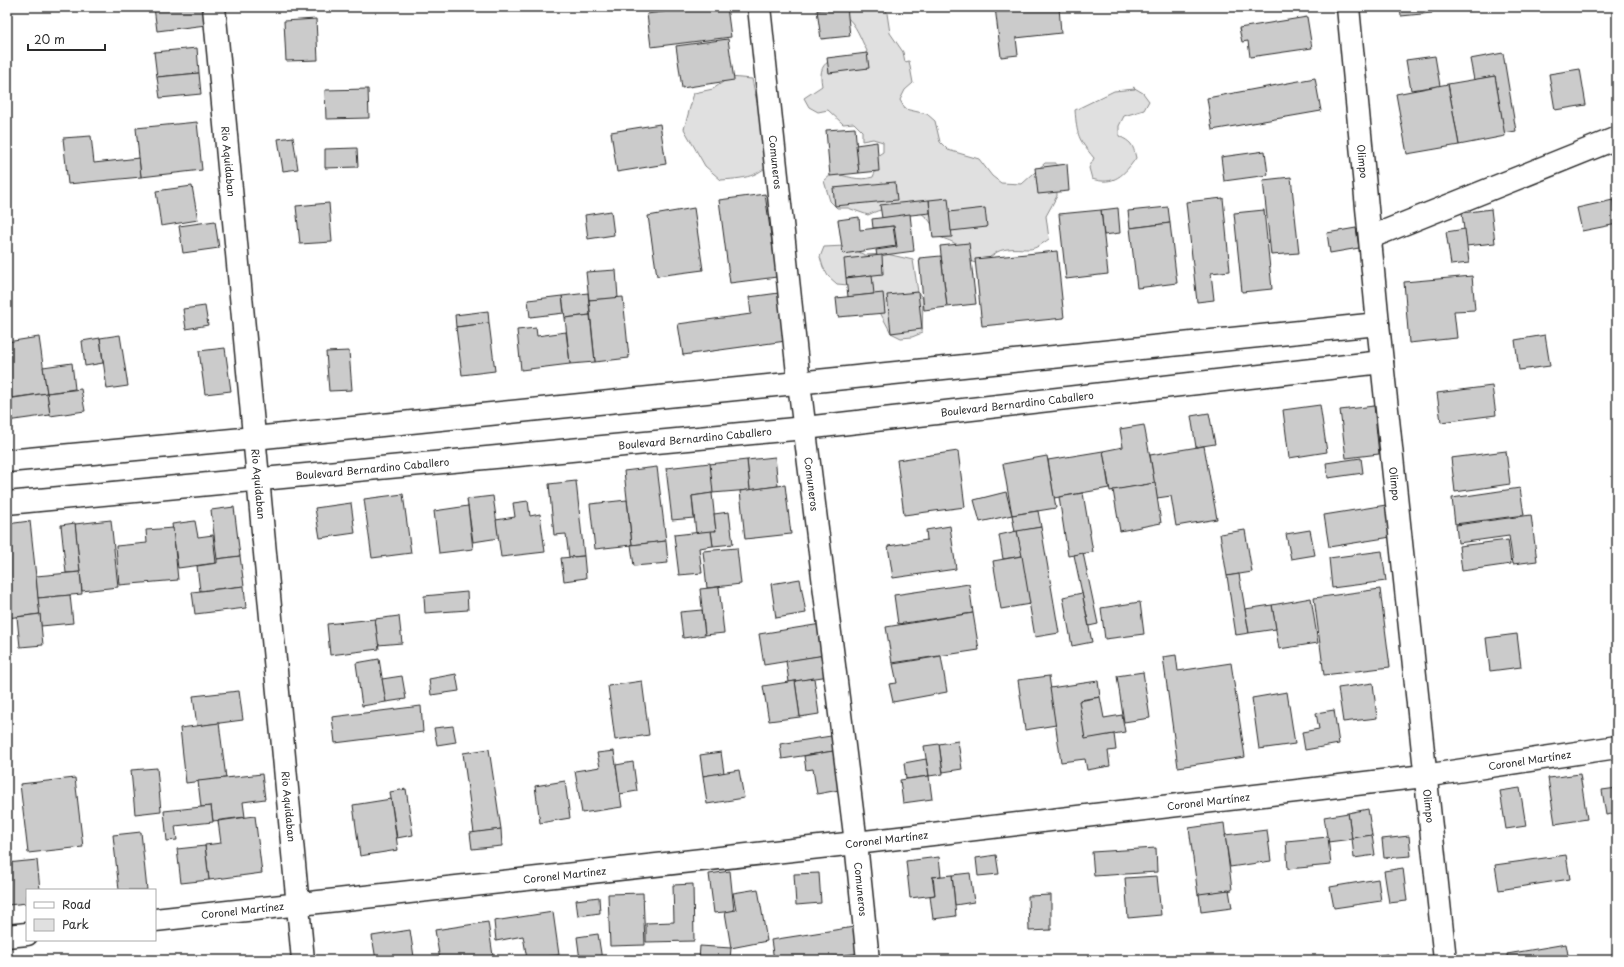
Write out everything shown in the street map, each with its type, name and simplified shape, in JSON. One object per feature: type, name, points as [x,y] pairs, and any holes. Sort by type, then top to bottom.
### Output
[{"type":"street","name":"Rio Aquidaban","points":[[214,7],[303,960]]},
{"type":"street","name":"Comuneros","points":[[759,7],[799,383],[856,843],[868,960]]},
{"type":"street","name":"Olimpo","points":[[1348,7],[1371,237],[1378,324],[1424,776],[1445,960]]},
{"type":"street","points":[[1371,237],[1617,138]]},
{"type":"street","points":[[7,461],[254,438],[1378,324]]},
{"type":"street","name":"Boulevard Bernardino Caballero","points":[[7,503],[805,428],[1382,362]]},
{"type":"street","name":"Coronel Martínez","points":[[156,920],[298,906],[856,843],[1424,776],[1617,747]]},
{"type":"street","points":[[7,936],[26,934]]},
{"type":"green space","points":[[825,7],[886,7],[890,33],[903,52],[905,62],[909,61],[913,83],[905,90],[900,100],[905,109],[927,114],[935,121],[940,142],[948,150],[979,159],[992,176],[1001,183],[1022,184],[1045,163],[1056,163],[1057,196],[1046,216],[1049,239],[1032,249],[1001,250],[979,264],[969,261],[963,250],[956,244],[936,236],[932,225],[926,217],[918,212],[899,207],[888,208],[868,215],[848,208],[837,208],[830,201],[824,181],[832,174],[857,179],[873,177],[877,167],[874,158],[883,152],[883,142],[873,139],[862,141],[862,131],[854,123],[843,124],[828,110],[818,112],[809,107],[804,98],[822,86],[822,68],[826,64],[837,60],[861,61],[867,51],[855,27],[849,19]]},
{"type":"green space","points":[[730,77],[752,79],[761,121],[781,154],[767,167],[754,174],[747,177],[721,180],[705,166],[684,129],[694,93],[713,89]]},
{"type":"green space","points":[[1133,87],[1143,93],[1149,101],[1144,110],[1124,116],[1119,126],[1119,136],[1131,144],[1136,158],[1118,178],[1106,181],[1092,179],[1089,168],[1094,158],[1079,137],[1075,110],[1114,91],[1135,89]]},
{"type":"green space","points":[[845,246],[865,255],[887,254],[913,260],[918,292],[923,299],[922,333],[912,337],[901,338],[891,333],[875,303],[848,285],[837,284],[828,276],[820,257],[824,247]]},
{"type":"building","points":[[154,7],[204,7],[206,25],[157,31]]},
{"type":"building","points":[[700,7],[727,7],[731,37],[651,47],[647,14]]},
{"type":"building","points":[[847,7],[850,36],[821,39],[817,10]]},
{"type":"building","points":[[995,7],[1059,7],[1061,33],[1016,38],[1018,55],[1001,57]]},
{"type":"building","points":[[1400,7],[1431,7],[1432,13],[1401,16]]},
{"type":"building","points":[[1307,17],[1312,48],[1250,57],[1248,41],[1242,42],[1239,28]]},
{"type":"building","points":[[316,19],[318,60],[286,61],[284,21]]},
{"type":"building","points":[[728,39],[734,80],[682,88],[676,46]]},
{"type":"building","points":[[197,48],[199,73],[157,77],[154,52]]},
{"type":"building","points":[[867,53],[869,68],[829,73],[827,58]]},
{"type":"building","points":[[1503,53],[1516,131],[1504,133],[1495,76],[1474,80],[1470,59]]},
{"type":"building","points":[[1435,56],[1440,86],[1411,90],[1406,60]]},
{"type":"building","points":[[1580,69],[1586,105],[1555,110],[1549,74]]},
{"type":"building","points":[[199,73],[201,94],[160,98],[157,77]]},
{"type":"building","points":[[1495,76],[1505,136],[1459,145],[1448,84]]},
{"type":"building","points":[[1315,78],[1321,111],[1212,130],[1207,98]]},
{"type":"building","points":[[1448,84],[1459,145],[1407,154],[1396,94]]},
{"type":"building","points":[[368,89],[369,118],[326,119],[325,90]]},
{"type":"building","points":[[197,122],[202,170],[141,177],[136,128]]},
{"type":"building","points":[[660,124],[666,164],[617,172],[611,132]]},
{"type":"building","points":[[855,128],[859,173],[830,176],[826,130]]},
{"type":"building","points":[[91,136],[94,163],[139,158],[141,177],[68,184],[63,138]]},
{"type":"building","points":[[293,137],[298,169],[283,171],[278,139]]},
{"type":"building","points":[[877,142],[879,171],[859,173],[856,145]]},
{"type":"building","points":[[357,148],[358,167],[325,168],[325,149]]},
{"type":"building","points":[[1265,151],[1268,175],[1224,181],[1221,157]]},
{"type":"building","points":[[1067,164],[1069,191],[1038,194],[1035,168]]},
{"type":"building","points":[[1291,177],[1299,253],[1271,255],[1263,180]]},
{"type":"building","points":[[895,182],[897,200],[835,206],[833,188]]},
{"type":"building","points":[[192,186],[198,220],[161,226],[156,191]]},
{"type":"building","points":[[765,194],[777,277],[730,283],[719,200]]},
{"type":"building","points":[[948,198],[952,237],[933,238],[929,200]]},
{"type":"building","points":[[1223,198],[1230,271],[1211,273],[1214,300],[1197,302],[1186,202]]},
{"type":"building","points":[[929,200],[930,213],[882,218],[880,205]]},
{"type":"building","points":[[1613,200],[1617,224],[1582,231],[1577,208]]},
{"type":"building","points":[[329,203],[332,242],[300,244],[296,206]]},
{"type":"building","points":[[1168,207],[1170,223],[1130,228],[1128,211]]},
{"type":"building","points":[[694,208],[703,270],[657,276],[648,216]]},
{"type":"building","points":[[985,208],[987,227],[951,231],[949,212]]},
{"type":"building","points":[[1118,208],[1120,233],[1104,235],[1101,210]]},
{"type":"building","points":[[1491,209],[1495,243],[1466,246],[1462,213]]},
{"type":"building","points":[[1101,210],[1108,274],[1066,279],[1059,214]]},
{"type":"building","points":[[1264,210],[1272,289],[1242,292],[1234,213]]},
{"type":"building","points":[[611,211],[614,235],[588,239],[585,215]]},
{"type":"building","points":[[910,214],[914,251],[877,256],[876,250],[897,247],[894,226],[873,228],[872,219]]},
{"type":"building","points":[[859,217],[860,230],[893,226],[896,246],[843,254],[838,220]]},
{"type":"building","points":[[215,221],[219,248],[183,253],[179,226]]},
{"type":"building","points":[[1170,223],[1177,283],[1137,288],[1130,228]]},
{"type":"building","points":[[1356,228],[1359,248],[1330,253],[1327,233]]},
{"type":"building","points":[[1465,229],[1469,263],[1451,265],[1446,232]]},
{"type":"building","points":[[969,243],[976,304],[947,307],[940,246]]},
{"type":"building","points":[[1057,251],[1064,318],[982,326],[975,259]]},
{"type":"building","points":[[882,255],[883,274],[846,278],[844,259]]},
{"type":"building","points":[[941,256],[947,307],[924,310],[919,258]]},
{"type":"building","points":[[616,270],[618,298],[589,300],[586,272]]},
{"type":"building","points":[[872,275],[874,294],[848,297],[846,278]]},
{"type":"building","points":[[1472,276],[1475,310],[1454,311],[1457,338],[1409,343],[1404,282]]},
{"type":"building","points":[[918,292],[922,329],[891,333],[887,295]]},
{"type":"building","points":[[588,293],[590,315],[565,318],[562,296]]},
{"type":"building","points":[[779,293],[786,341],[683,355],[678,324],[751,314],[749,297]]},
{"type":"building","points":[[883,293],[885,313],[838,317],[836,298]]},
{"type":"building","points":[[562,296],[564,313],[530,317],[528,300]]},
{"type":"building","points":[[623,297],[629,358],[595,362],[589,300]]},
{"type":"building","points":[[205,306],[208,325],[186,329],[183,309]]},
{"type":"building","points":[[488,311],[489,323],[456,327],[455,315]]},
{"type":"building","points":[[590,315],[595,362],[570,364],[565,318]]},
{"type":"building","points":[[489,323],[495,371],[462,375],[456,327]]},
{"type":"building","points":[[536,328],[537,336],[566,332],[570,364],[521,370],[517,330]]},
{"type":"building","points":[[120,335],[128,386],[107,389],[100,338]]},
{"type":"building","points":[[1545,335],[1550,366],[1519,370],[1515,340]]},
{"type":"building","points":[[39,337],[47,393],[11,398],[7,369],[7,342]]},
{"type":"building","points":[[100,338],[103,363],[85,366],[82,341]]},
{"type":"building","points":[[225,348],[231,391],[205,394],[199,351]]},
{"type":"building","points":[[349,351],[352,390],[329,391],[326,352]]},
{"type":"building","points":[[72,363],[75,389],[47,393],[43,367]]},
{"type":"building","points":[[1492,386],[1496,415],[1441,422],[1437,393]]},
{"type":"building","points":[[81,389],[85,411],[50,416],[47,393]]},
{"type":"building","points":[[47,393],[50,415],[7,421],[7,399]]},
{"type":"building","points":[[1320,405],[1327,452],[1289,458],[1283,410]]},
{"type":"building","points":[[1374,406],[1379,454],[1346,458],[1340,410]]},
{"type":"building","points":[[1209,413],[1215,444],[1196,447],[1191,416]]},
{"type":"building","points":[[1144,425],[1155,483],[1110,491],[1103,451],[1123,447],[1120,429]]},
{"type":"building","points":[[1204,446],[1217,519],[1176,526],[1171,496],[1157,498],[1150,455]]},
{"type":"building","points":[[958,451],[965,507],[904,515],[897,460]]},
{"type":"building","points":[[1103,451],[1109,488],[1054,498],[1048,460]]},
{"type":"building","points":[[1506,451],[1510,484],[1455,492],[1451,458]]},
{"type":"building","points":[[1047,456],[1056,508],[1012,515],[1003,464]]},
{"type":"building","points":[[775,457],[778,486],[750,490],[747,460]]},
{"type":"building","points":[[1361,458],[1363,473],[1328,478],[1326,463]]},
{"type":"building","points":[[747,460],[750,490],[712,493],[709,464]]},
{"type":"building","points":[[710,463],[713,493],[692,496],[694,518],[672,520],[666,468]]},
{"type":"building","points":[[657,467],[666,541],[632,545],[624,471]]},
{"type":"building","points":[[576,481],[584,556],[569,557],[566,534],[554,535],[549,484]]},
{"type":"building","points":[[1155,483],[1161,523],[1120,531],[1113,490]]},
{"type":"building","points":[[785,485],[791,534],[745,539],[740,491]]},
{"type":"building","points":[[1520,488],[1524,515],[1455,524],[1452,498]]},
{"type":"building","points":[[1006,492],[1012,515],[980,522],[974,500]]},
{"type":"building","points":[[712,493],[716,531],[696,533],[692,496]]},
{"type":"building","points":[[1083,493],[1093,552],[1068,556],[1059,497]]},
{"type":"building","points":[[403,494],[411,553],[372,558],[364,499]]},
{"type":"building","points":[[493,496],[499,538],[473,542],[467,499]]},
{"type":"building","points":[[627,500],[632,545],[595,549],[590,504]]},
{"type":"building","points":[[528,501],[530,516],[540,514],[545,552],[501,557],[496,520],[515,517],[513,503]]},
{"type":"building","points":[[351,503],[355,533],[320,538],[315,508]]},
{"type":"building","points":[[1386,505],[1391,537],[1329,547],[1324,515]]},
{"type":"building","points":[[468,506],[473,549],[439,553],[434,511]]},
{"type":"building","points":[[234,507],[240,556],[217,559],[211,510]]},
{"type":"building","points":[[1038,511],[1041,527],[1015,532],[1012,515]]},
{"type":"building","points":[[729,512],[733,544],[713,546],[711,531],[716,531],[714,514]]},
{"type":"building","points":[[1531,515],[1537,561],[1513,564],[1509,536],[1458,543],[1456,525]]},
{"type":"building","points":[[111,520],[118,587],[82,591],[75,524]]},
{"type":"building","points":[[30,521],[40,614],[7,618],[7,524]]},
{"type":"building","points":[[195,521],[198,537],[213,535],[216,563],[178,568],[172,524]]},
{"type":"building","points":[[75,523],[80,572],[66,573],[61,525]]},
{"type":"building","points":[[950,526],[956,569],[893,578],[888,546],[927,540],[926,530]]},
{"type":"building","points":[[1041,527],[1059,633],[1035,637],[1017,531]]},
{"type":"building","points":[[173,528],[178,580],[119,585],[116,546],[147,543],[146,530]]},
{"type":"building","points":[[1245,530],[1252,572],[1227,576],[1220,534]]},
{"type":"building","points":[[1310,530],[1315,555],[1291,559],[1286,534]]},
{"type":"building","points":[[711,531],[713,546],[699,548],[702,573],[679,575],[674,535]]},
{"type":"building","points":[[1017,531],[1022,556],[1003,559],[999,535]]},
{"type":"building","points":[[1508,540],[1511,564],[1462,571],[1459,546]]},
{"type":"building","points":[[666,541],[668,563],[634,566],[631,545]]},
{"type":"building","points":[[737,548],[741,584],[707,588],[703,551]]},
{"type":"building","points":[[1382,551],[1386,581],[1332,588],[1329,558]]},
{"type":"building","points":[[1083,553],[1098,624],[1089,626],[1074,555]]},
{"type":"building","points":[[240,556],[244,586],[200,591],[197,566],[217,563],[217,559]]},
{"type":"building","points":[[584,556],[586,578],[564,581],[561,558]]},
{"type":"building","points":[[1022,556],[1030,604],[1001,609],[993,561]]},
{"type":"building","points":[[80,572],[82,594],[38,598],[36,576]]},
{"type":"building","points":[[1239,574],[1249,633],[1236,635],[1227,576]]},
{"type":"building","points":[[800,579],[806,613],[776,618],[771,584]]},
{"type":"building","points":[[969,584],[973,613],[898,624],[894,595]]},
{"type":"building","points":[[244,586],[246,608],[195,614],[192,592]]},
{"type":"building","points":[[719,587],[724,633],[705,635],[700,589]]},
{"type":"building","points":[[1380,589],[1390,667],[1324,675],[1314,598]]},
{"type":"building","points":[[467,592],[468,610],[425,613],[424,596]]},
{"type":"building","points":[[1082,593],[1092,642],[1072,646],[1063,597]]},
{"type":"building","points":[[70,595],[73,623],[41,626],[38,598]]},
{"type":"building","points":[[1311,598],[1318,643],[1279,649],[1272,605]]},
{"type":"building","points":[[1140,602],[1144,634],[1105,639],[1101,608]]},
{"type":"building","points":[[1272,605],[1276,629],[1249,633],[1245,609]]},
{"type":"building","points":[[702,610],[705,635],[683,638],[680,612]]},
{"type":"building","points":[[973,613],[979,650],[892,663],[886,627]]},
{"type":"building","points":[[40,614],[43,645],[20,647],[17,617]]},
{"type":"building","points":[[399,616],[402,643],[378,645],[375,619]]},
{"type":"building","points":[[375,619],[379,649],[330,655],[327,624]]},
{"type":"building","points":[[821,624],[826,655],[764,665],[759,634]]},
{"type":"building","points":[[1517,634],[1521,667],[1490,671],[1486,638]]},
{"type":"building","points":[[825,655],[829,676],[789,682],[786,661]]},
{"type":"building","points":[[1176,655],[1178,671],[1231,663],[1245,757],[1178,767],[1163,657]]},
{"type":"building","points":[[941,656],[947,692],[893,702],[889,684],[897,683],[893,664]]},
{"type":"building","points":[[379,659],[386,702],[362,706],[356,663]]},
{"type":"building","points":[[1143,672],[1150,718],[1124,722],[1117,676]]},
{"type":"building","points":[[456,674],[459,691],[431,695],[429,679]]},
{"type":"building","points":[[402,676],[406,699],[386,702],[382,679]]},
{"type":"building","points":[[1049,676],[1056,725],[1025,730],[1018,680]]},
{"type":"building","points":[[814,678],[819,714],[800,717],[795,681]]},
{"type":"building","points":[[642,681],[649,735],[615,740],[608,686]]},
{"type":"building","points":[[795,681],[800,717],[769,721],[763,686]]},
{"type":"building","points":[[1098,681],[1100,697],[1080,700],[1085,738],[1114,734],[1116,750],[1108,751],[1110,766],[1087,770],[1085,759],[1061,762],[1050,688]]},
{"type":"building","points":[[1373,683],[1377,718],[1343,722],[1338,688]]},
{"type":"building","points":[[239,691],[243,720],[197,726],[193,696]]},
{"type":"building","points":[[1287,692],[1295,744],[1259,749],[1252,698]]},
{"type":"building","points":[[1100,697],[1104,718],[1122,715],[1125,732],[1085,739],[1079,701]]},
{"type":"building","points":[[421,706],[423,732],[335,743],[332,717]]},
{"type":"building","points":[[1334,710],[1339,744],[1305,750],[1302,732],[1319,729],[1316,713]]},
{"type":"building","points":[[219,723],[226,778],[186,783],[180,728]]},
{"type":"building","points":[[453,726],[456,742],[437,745],[434,728]]},
{"type":"building","points":[[831,736],[834,751],[782,759],[780,744]]},
{"type":"building","points":[[958,741],[962,769],[943,772],[939,744]]},
{"type":"building","points":[[939,744],[943,774],[929,776],[924,746]]},
{"type":"building","points":[[489,749],[501,829],[474,833],[463,753]]},
{"type":"building","points":[[614,751],[622,807],[582,813],[575,771],[600,767],[597,753]]},
{"type":"building","points":[[833,751],[839,790],[817,794],[813,769],[806,770],[804,756]]},
{"type":"building","points":[[721,752],[724,773],[703,776],[700,755]]},
{"type":"building","points":[[926,759],[929,776],[906,779],[904,763]]},
{"type":"building","points":[[633,762],[637,791],[620,794],[616,765]]},
{"type":"building","points":[[157,768],[161,811],[135,814],[131,770]]},
{"type":"building","points":[[739,770],[744,798],[707,804],[703,776]]},
{"type":"building","points":[[262,774],[265,799],[243,802],[245,817],[213,821],[211,806],[201,807],[198,781]]},
{"type":"building","points":[[1580,774],[1587,819],[1555,824],[1548,778]]},
{"type":"building","points":[[929,776],[932,799],[903,803],[900,780]]},
{"type":"building","points":[[75,778],[83,847],[28,853],[20,784]]},
{"type":"building","points":[[565,781],[570,818],[540,823],[535,786]]},
{"type":"building","points":[[1520,788],[1526,826],[1506,829],[1500,791]]},
{"type":"building","points":[[1617,788],[1617,813],[1606,815],[1602,790]]},
{"type":"building","points":[[406,789],[413,835],[397,838],[390,792]]},
{"type":"building","points":[[391,799],[398,850],[360,856],[353,805]]},
{"type":"building","points":[[211,806],[213,822],[175,826],[177,840],[167,841],[164,811]]},
{"type":"building","points":[[1368,809],[1372,835],[1352,839],[1348,813]]},
{"type":"building","points":[[1348,813],[1352,839],[1328,842],[1324,817]]},
{"type":"building","points":[[255,816],[262,873],[209,880],[205,845],[221,843],[218,821]]},
{"type":"building","points":[[1224,823],[1232,890],[1198,895],[1189,828]]},
{"type":"building","points":[[501,829],[502,846],[472,849],[470,833]]},
{"type":"building","points":[[1267,830],[1271,861],[1230,867],[1225,835]]},
{"type":"building","points":[[141,832],[147,889],[119,889],[113,835]]},
{"type":"building","points":[[1372,835],[1375,855],[1354,858],[1352,838]]},
{"type":"building","points":[[1409,836],[1411,856],[1384,858],[1382,839]]},
{"type":"building","points":[[1328,837],[1331,865],[1288,869],[1286,841]]},
{"type":"building","points":[[205,846],[209,880],[181,883],[177,849]]},
{"type":"building","points":[[1156,848],[1157,872],[1094,876],[1092,852]]},
{"type":"building","points":[[996,855],[999,874],[978,876],[976,858]]},
{"type":"building","points":[[1566,855],[1570,879],[1499,890],[1495,865]]},
{"type":"building","points":[[939,857],[941,876],[932,877],[935,895],[910,898],[906,861]]},
{"type":"building","points":[[37,860],[40,889],[26,889],[26,903],[8,905],[7,863]]},
{"type":"building","points":[[1403,868],[1407,901],[1389,903],[1384,871]]},
{"type":"building","points":[[730,871],[734,911],[714,913],[709,874]]},
{"type":"building","points":[[819,873],[821,903],[796,905],[794,874]]},
{"type":"building","points":[[970,873],[974,902],[955,905],[952,875]]},
{"type":"building","points":[[952,875],[956,916],[933,919],[930,896],[935,895],[933,877]]},
{"type":"building","points":[[1157,876],[1161,915],[1128,918],[1125,878]]},
{"type":"building","points":[[1378,879],[1381,901],[1334,908],[1330,887]]},
{"type":"building","points":[[693,884],[694,941],[646,942],[646,923],[674,922],[673,885]]},
{"type":"building","points":[[758,889],[767,941],[731,948],[725,912],[736,910],[733,893]]},
{"type":"building","points":[[1229,890],[1232,908],[1201,912],[1199,894]]},
{"type":"building","points":[[643,893],[645,945],[610,946],[608,894]]},
{"type":"building","points":[[1051,895],[1051,930],[1029,931],[1028,896]]},
{"type":"building","points":[[599,897],[600,913],[578,916],[576,900]]},
{"type":"building","points":[[553,912],[559,955],[527,959],[523,936],[496,941],[494,921]]},
{"type":"building","points":[[488,922],[493,956],[461,960],[440,960],[435,930]]},
{"type":"building","points":[[854,927],[858,953],[815,960],[774,960],[771,940]]},
{"type":"building","points":[[410,930],[414,957],[376,960],[372,936]]},
{"type":"building","points":[[598,934],[602,960],[580,960],[577,937]]},
{"type":"building","points":[[1566,944],[1569,960],[1508,960],[1507,954]]},
{"type":"building","points":[[700,946],[731,948],[730,960],[699,960]]},
{"type":"building","points":[[1387,954],[1388,960],[1351,960],[1351,959]]},
{"type":"building","points":[[486,957],[487,960],[461,960]]}]
